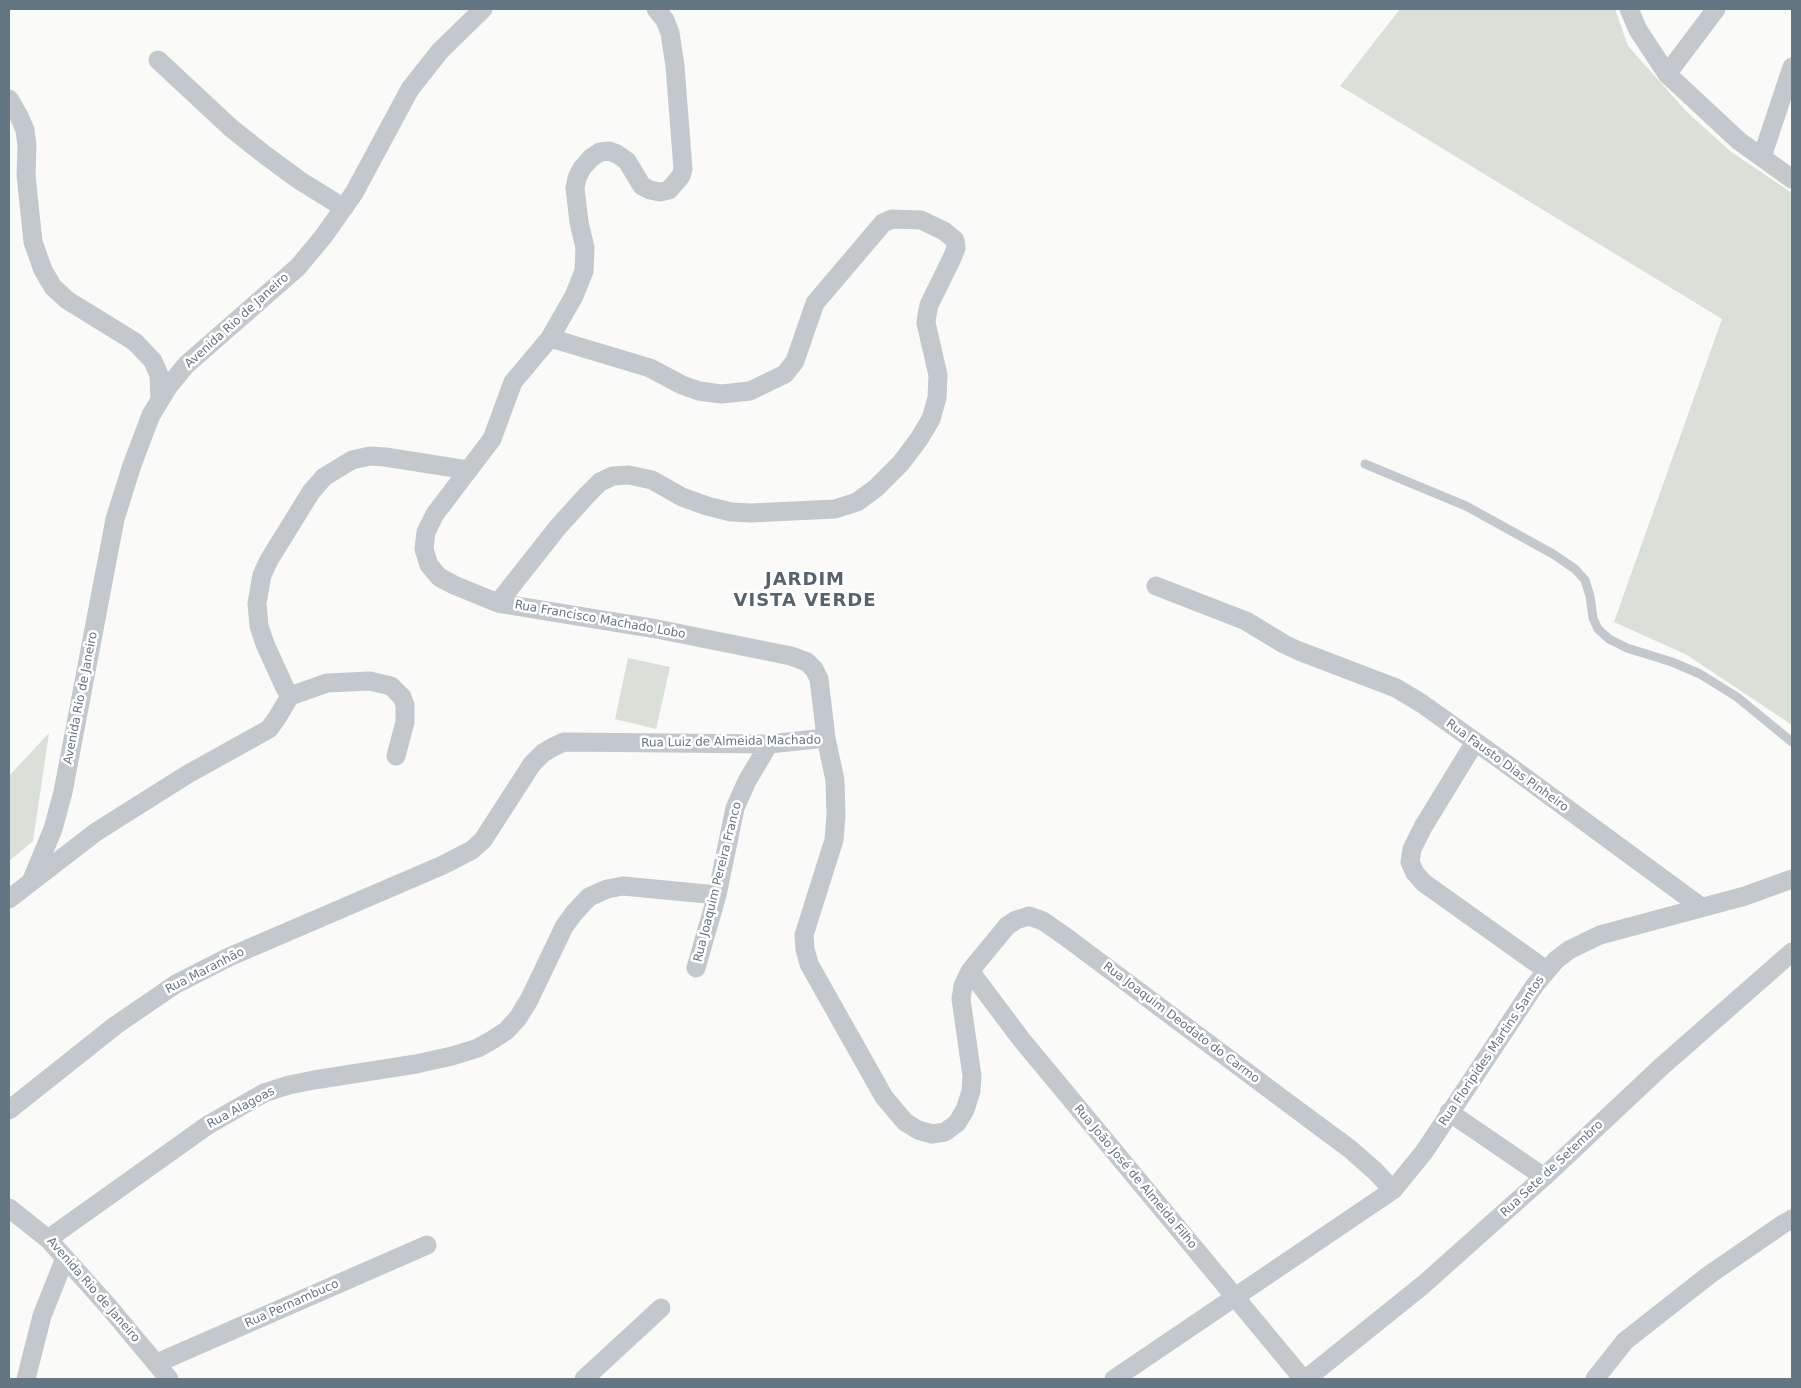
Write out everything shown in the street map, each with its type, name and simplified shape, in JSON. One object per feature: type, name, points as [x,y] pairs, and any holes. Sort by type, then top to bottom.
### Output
[{"type":"street","name":"Avenida Rio de Janeiro","points":[[31,882],[52,829],[63,792],[115,519],[132,465],[151,415],[186,365],[298,267],[323,237],[354,194],[410,89],[440,51],[483,9]]},
{"type":"street","name":"Rua Francisco Machado Lobo","points":[[656,9],[665,20],[670,33],[675,66],[683,169],[681,176],[668,190],[660,192],[650,190],[642,186],[627,161],[609,151],[600,152],[582,168],[575,188],[579,222],[585,248],[584,271],[574,296],[550,338],[513,382],[492,439],[435,514],[426,532],[424,549],[428,565],[439,577],[498,603],[657,628],[791,656],[807,662],[814,669],[819,679],[826,738]]},
{"type":"street","points":[[1629,9],[1638,30],[1667,74],[1738,141],[1792,179]]},
{"type":"street","points":[[1667,74],[1716,9]]},
{"type":"street","points":[[158,60],[231,128],[265,156],[344,208]]},
{"type":"street","points":[[1762,157],[1792,67]]},
{"type":"street","points":[[9,99],[25,130],[27,146],[26,175],[33,242],[43,270],[53,287],[67,300],[135,342],[153,361],[159,374],[160,400]]},
{"type":"street","points":[[498,603],[558,527],[587,494],[600,482],[613,476],[629,475],[652,480],[682,497],[707,506],[731,512],[751,513],[835,509],[857,502],[876,488],[901,463],[931,419],[937,398],[938,375],[926,323],[926,315],[956,248],[955,240],[944,231],[921,220],[892,219],[884,223],[815,303],[795,361],[785,374],[750,390],[720,394],[699,391],[650,368],[550,338]]},
{"type":"street","points":[[290,696],[265,644],[259,626],[256,602],[262,576],[311,492],[324,477],[352,460],[370,456],[468,470]]},
{"type":"street","name":"Rua Fausto Dias Pinheiro","points":[[1156,586],[1246,621],[1299,651],[1396,688],[1422,703],[1701,907]]},
{"type":"street","points":[[9,899],[105,826],[188,774],[269,729],[290,696],[327,683],[370,682],[391,686],[402,697],[405,705],[405,722],[396,756]]},
{"type":"street","name":"Rua Luiz de Almeida Machado","points":[[397,885],[472,850],[483,840],[532,764],[542,753],[558,744],[564,742],[769,744],[826,738],[835,780],[836,815],[834,840],[804,936],[809,964],[884,1097],[905,1122],[918,1130],[932,1134],[944,1132],[957,1123],[965,1110],[971,1090],[972,1076],[961,999],[963,986],[970,971]]},
{"type":"street","points":[[1475,742],[1423,827],[1412,849],[1410,862],[1415,873],[1424,883],[1546,970]]},
{"type":"street","name":"Rua Joaquim Pereira Franco","points":[[696,968],[717,895],[735,808],[747,781],[769,744]]},
{"type":"street","name":"Rua Floripides Martins Santos","points":[[1114,1379],[1393,1190],[1424,1152],[1449,1112],[1546,970],[1556,960],[1570,950],[1600,935],[1745,896],[1792,879]]},
{"type":"street","name":"Rua Maranhão","points":[[9,1110],[116,1025],[176,984],[229,957],[397,885]]},
{"type":"street","name":"Rua Alagoas","points":[[48,1238],[208,1125],[264,1094],[297,1083],[416,1064],[452,1056],[478,1048],[492,1040],[506,1031],[518,1018],[529,1000],[564,927],[589,897],[607,889],[623,886],[717,895]]},
{"type":"street","name":"Rua Joaquim Deodato do Carmo","points":[[970,971],[1007,926],[1016,920],[1029,916],[1043,921],[1350,1149],[1393,1190]]},
{"type":"street","name":"Rua Sete de Setembro","points":[[1305,1379],[1423,1285],[1544,1177],[1661,1067],[1792,952]]},
{"type":"street","name":"Rua João José de Almeida Filho","points":[[970,971],[1021,1039],[1234,1297],[1305,1379]]},
{"type":"street","points":[[1449,1112],[1544,1177]]},
{"type":"street","name":"Avenida Rio de Janeiro","points":[[9,1208],[48,1238],[169,1379]]},
{"type":"street","points":[[1595,1379],[1625,1341],[1709,1275],[1792,1219]]},
{"type":"street","name":"Rua Pernambuco","points":[[156,1364],[427,1245]]},
{"type":"street","points":[[26,1379],[42,1316],[66,1258]]},
{"type":"street","points":[[584,1379],[661,1308]]},
{"type":"lane","points":[[1365,464],[1466,506],[1560,559],[1575,569],[1585,580],[1590,596],[1593,618],[1598,629],[1609,639],[1626,648],[1672,662],[1700,674],[1737,697],[1792,742]]},
{"type":"shaded area","points":[[1400,9],[1615,9],[1628,46],[1686,111],[1730,151],[1792,193],[1792,725],[1687,655],[1614,622],[1722,319],[1340,86]]},
{"type":"shaded area","points":[[628,658],[670,667],[656,729],[615,719]]},
{"type":"shaded area","points":[[49,733],[33,841],[9,861],[9,776]]},
{"type":"district","name":"JARDIM VISTA VERDE","points":[[805,590]]}]
